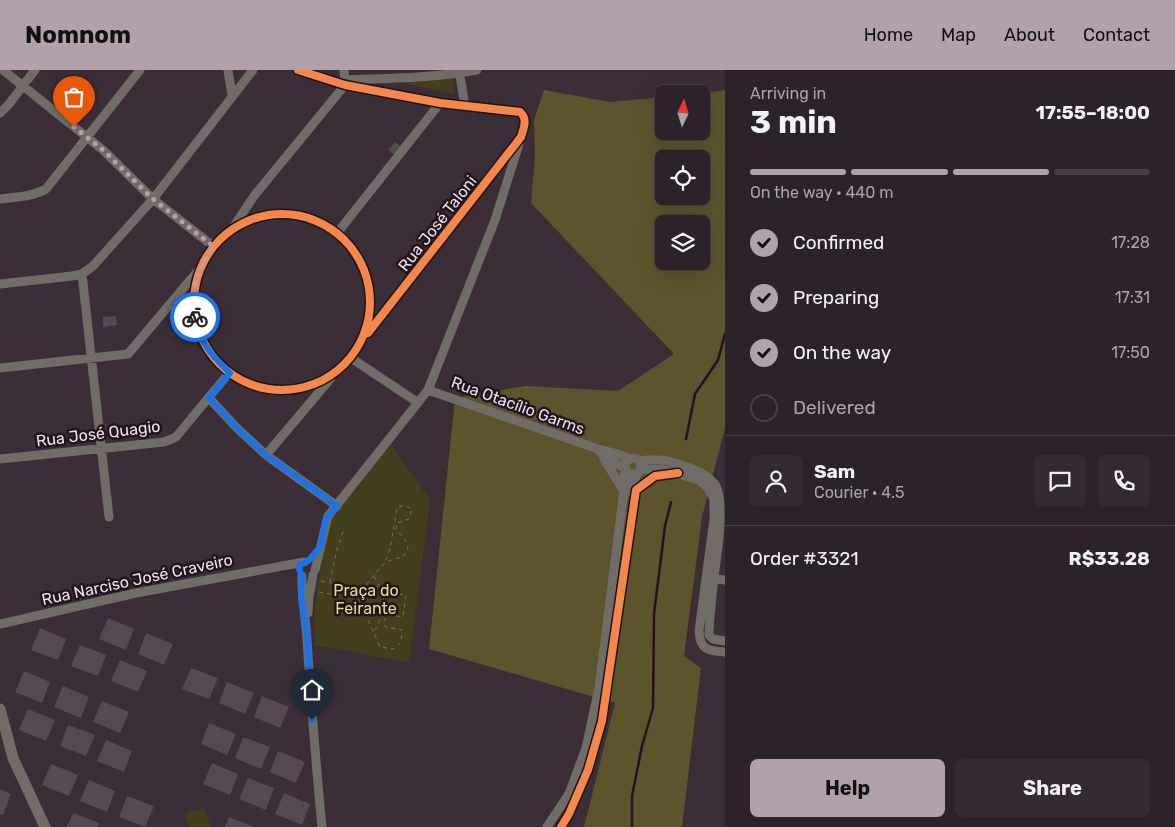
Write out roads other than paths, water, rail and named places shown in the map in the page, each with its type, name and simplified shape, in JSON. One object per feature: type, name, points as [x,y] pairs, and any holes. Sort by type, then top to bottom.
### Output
[{"type":"main road","points":[[0,709],[10,758],[37,827]]},
{"type":"main road","points":[[0,739],[45,827]]},
{"type":"street","points":[[3,70],[103,150],[153,199],[213,246]]},
{"type":"street","points":[[0,113],[36,70]]},
{"type":"street","points":[[0,199],[24,197],[37,194],[46,189],[140,70]]},
{"type":"street","points":[[228,70],[232,96]]},
{"type":"street","points":[[0,284],[82,274],[93,266],[153,199],[254,70]]},
{"type":"street","points":[[298,70],[345,83],[440,103],[465,106],[460,72]]},
{"type":"street","points":[[0,368],[128,354],[198,270],[213,246],[233,227],[254,196],[345,83],[344,70]]},
{"type":"street","points":[[345,83],[477,70]]},
{"type":"street","points":[[338,232],[440,103]]},
{"type":"street","name":"Rua José Taloni","points":[[364,338],[522,137],[525,121],[524,116],[520,112],[465,106]]},
{"type":"street","points":[[307,634],[309,597],[325,521],[428,390],[495,220],[522,137]]},
{"type":"street","points":[[233,227],[259,216],[286,213],[314,218],[338,232],[358,254],[369,281],[371,310],[364,338],[351,358],[266,455]]},
{"type":"street","points":[[198,270],[193,298],[196,327],[209,353],[230,373],[249,384],[271,390],[293,390],[315,384],[335,374]]},
{"type":"street","points":[[82,274],[108,517]]},
{"type":"street","points":[[351,358],[418,402]]},
{"type":"street","name":"Rua José Quagio","points":[[0,459],[164,442],[176,437],[230,373]]},
{"type":"street","name":"Rua Otacílio Garms","points":[[428,390],[599,452],[618,454],[637,465],[665,470],[699,480],[708,488],[714,499],[710,578]]},
{"type":"street","points":[[209,398],[266,455],[337,506]]},
{"type":"street","points":[[599,452],[623,495]]},
{"type":"street","name":"Rua Otacílio Garms","points":[[599,452],[614,463],[625,468],[630,474],[637,465],[660,459],[694,469],[708,477],[717,487],[723,527],[710,578]]},
{"type":"street","points":[[547,827],[569,794],[586,748],[599,688],[626,462],[637,465],[623,495]]},
{"type":"street","points":[[321,546],[306,562],[300,565],[299,569],[307,634],[322,827]]},
{"type":"street","points":[[306,562],[312,563],[315,575]]},
{"type":"street","name":"Rua Narciso José Craveiro","points":[[0,624],[136,593],[306,562]]},
{"type":"street","name":"Rua Narciso José Craveiro","points":[[280,566],[301,574]]},
{"type":"street","points":[[301,574],[306,577],[315,575]]},
{"type":"street","points":[[710,578],[725,580]]},
{"type":"street","points":[[710,578],[709,635],[713,639],[725,642]]},
{"type":"street","points":[[710,578],[699,631],[700,640],[704,647],[712,651],[725,652]]},
{"type":"waterway","points":[[686,439],[695,394],[718,360],[725,334]]},
{"type":"waterway","points":[[632,827],[632,796],[642,746],[653,708],[654,614],[665,526],[671,502]]},
{"type":"park label","name":"Praça do Feirante","points":[[366,599]]}]
